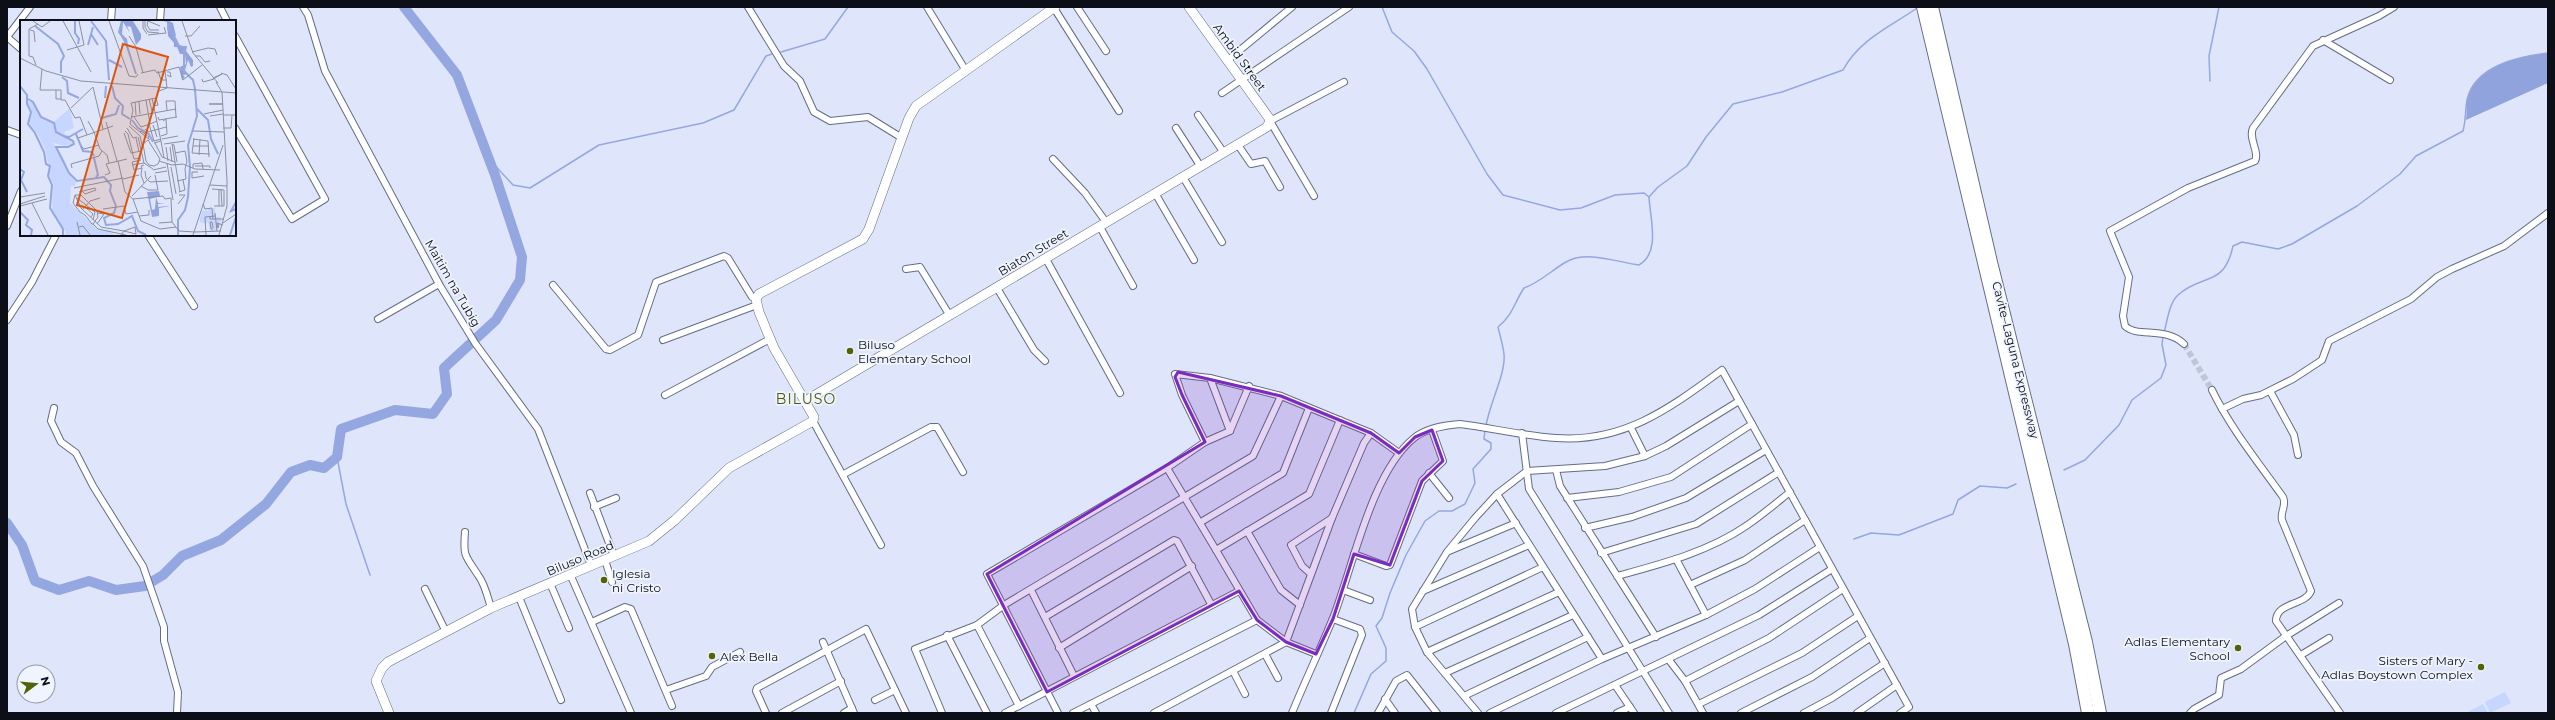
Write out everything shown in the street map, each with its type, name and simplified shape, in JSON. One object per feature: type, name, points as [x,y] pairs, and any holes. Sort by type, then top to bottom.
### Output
[{"type":"highway","name":"Cavite–Laguna Expressway","points":[[1928,8],[2075,644],[2088,713]]},
{"type":"highway","name":"Cavite–Laguna Expressway","points":[[1987,263],[2086,642],[2100,713]]},
{"type":"street","points":[[20,48],[7,37],[30,7]]},
{"type":"street","points":[[111,20],[112,7]]},
{"type":"street","points":[[160,20],[161,7]]},
{"type":"street","points":[[220,7],[225,20]]},
{"type":"street","name":"Maitim na Tubig","points":[[303,7],[308,15],[325,71],[439,284],[475,343],[538,429],[591,565]]},
{"type":"street","points":[[748,7],[784,66],[800,81],[814,112],[830,121],[868,117],[902,138]]},
{"type":"street","points":[[927,7],[966,71]]},
{"type":"street","points":[[1077,7],[1106,51]]},
{"type":"street","name":"Ambid Street","points":[[1189,7],[1270,121]]},
{"type":"street","points":[[1228,60],[1292,7]]},
{"type":"street","points":[[1222,93],[1349,7]]},
{"type":"street","points":[[2184,344],[2170,335],[2159,332],[2133,330],[2125,326],[2123,316],[2129,276],[2110,231],[2188,188],[2255,161],[2256,155],[2251,136],[2253,128],[2313,46],[2323,40],[2379,16],[2394,7]]},
{"type":"street","points":[[663,340],[757,302],[760,294],[866,235],[902,138],[916,106],[1054,8],[1119,111]]},
{"type":"street","points":[[236,38],[325,199],[292,218],[236,130]]},
{"type":"street","points":[[2323,40],[2390,80]]},
{"type":"street","points":[[1314,196],[1270,121],[1344,82]]},
{"type":"street","points":[[1198,116],[1224,153]]},
{"type":"street","name":"Biaton Street","points":[[805,401],[1238,145],[1267,127],[1270,121]]},
{"type":"street","points":[[1176,128],[1201,166]]},
{"type":"street","points":[[7,130],[20,135]]},
{"type":"street","points":[[1238,145],[1251,164],[1265,161],[1280,187]]},
{"type":"street","points":[[1053,159],[1084,193],[1103,224],[1133,286]]},
{"type":"street","points":[[1183,177],[1222,242]]},
{"type":"street","points":[[1155,193],[1194,260]]},
{"type":"street","points":[[7,226],[20,194]]},
{"type":"street","points":[[2222,409],[2240,400],[2261,395],[2322,360],[2329,341],[2411,299],[2437,277],[2504,246],[2548,213]]},
{"type":"street","points":[[7,320],[32,282],[55,236]]},
{"type":"street","points":[[149,236],[194,306]]},
{"type":"street","points":[[553,285],[606,350],[610,350],[638,335],[656,282],[724,256],[728,258],[752,297],[757,302],[770,339],[814,417],[813,421],[844,474],[882,545]]},
{"type":"street","points":[[1046,259],[1120,393]]},
{"type":"street","points":[[906,269],[920,267],[950,316]]},
{"type":"street","points":[[378,319],[439,284]]},
{"type":"street","points":[[997,288],[1034,350],[1045,361]]},
{"type":"street","points":[[665,395],[770,339]]},
{"type":"street","points":[[1292,713],[1316,654],[1333,619],[1372,502],[1399,453],[1415,437],[1432,430],[1460,424],[1578,439],[1631,428],[1658,415],[1722,370],[1909,707],[1900,713]]},
{"type":"street","points":[[1205,442],[1182,395],[1175,374],[1210,378],[1249,386],[1281,396],[1371,433],[1399,453]]},
{"type":"street","points":[[1210,378],[1230,431]]},
{"type":"street","points":[[1058,713],[1004,605],[987,576],[988,572],[1167,468],[1205,442],[1230,431],[1249,386]]},
{"type":"street","points":[[2212,390],[2222,409],[2284,499],[2281,513],[2282,520],[2310,588],[2307,596],[2282,609],[2276,617],[2277,625],[2301,655],[2340,713]]},
{"type":"street","points":[[2270,390],[2294,436],[2298,455]]},
{"type":"street","points":[[942,713],[916,648],[947,635],[977,625],[1004,605],[1253,456],[1281,396]]},
{"type":"street","points":[[1478,713],[1427,652],[1415,627],[1413,605],[1447,552],[1497,494],[1526,471],[1605,466],[1645,456],[1666,446],[1739,401]]},
{"type":"street","points":[[54,408],[51,421],[61,442],[76,453],[93,486],[143,566],[164,627],[164,640],[178,692],[177,713]]},
{"type":"street","points":[[1201,522],[1283,473],[1309,408]]},
{"type":"street","points":[[1216,550],[1309,494],[1340,420]]},
{"type":"street","name":"Biluso Road","points":[[389,713],[376,680],[382,668],[395,657],[492,608],[647,542],[664,531],[729,468],[813,421]]},
{"type":"street","points":[[1567,498],[1620,492],[1671,477],[1752,424]]},
{"type":"street","points":[[844,474],[931,427],[937,427],[963,472]]},
{"type":"street","points":[[1631,428],[1645,456]]},
{"type":"street","points":[[1354,554],[1386,566],[1390,565],[1422,481],[1443,461],[1432,430]]},
{"type":"street","points":[[1154,713],[1286,642],[1332,518],[1364,443],[1371,433]]},
{"type":"street","points":[[1522,433],[1529,489],[1669,713]]},
{"type":"street","points":[[1586,528],[1632,517],[1686,498],[1766,450]]},
{"type":"street","points":[[1167,468],[1201,522],[1256,620],[1286,642],[1316,654]]},
{"type":"street","points":[[1556,470],[1560,486],[1567,498],[1656,637]]},
{"type":"street","points":[[1601,553],[1696,524],[1779,472]]},
{"type":"street","points":[[1430,473],[1449,498]]},
{"type":"street","points":[[1617,576],[1676,560],[1745,527],[1790,492]]},
{"type":"street","points":[[590,493],[594,507],[614,556]]},
{"type":"street","points":[[1497,494],[1602,659]]},
{"type":"street","points":[[594,507],[616,498]]},
{"type":"street","points":[[1312,574],[1302,566],[1291,545],[1332,518]]},
{"type":"street","points":[[1690,585],[1745,560],[1805,520]]},
{"type":"street","points":[[1447,552],[1516,522]]},
{"type":"street","points":[[1247,531],[1281,590],[1300,605]]},
{"type":"street","points":[[465,532],[463,551],[469,566],[479,576],[492,608]]},
{"type":"street","points":[[1045,617],[1174,540],[1177,540],[1211,604]]},
{"type":"street","points":[[1423,591],[1529,545]]},
{"type":"street","points":[[1490,713],[1602,659],[1706,615],[1755,590],[1820,547]]},
{"type":"street","points":[[605,560],[612,582]]},
{"type":"street","points":[[1676,560],[1706,615]]},
{"type":"street","points":[[1059,648],[1192,566]]},
{"type":"street","points":[[1415,627],[1543,567]]},
{"type":"street","points":[[1556,713],[1669,660],[1759,614],[1832,569]]},
{"type":"street","points":[[570,574],[631,713]]},
{"type":"street","points":[[550,583],[569,628]]},
{"type":"street","points":[[425,589],[446,632]]},
{"type":"street","points":[[1685,681],[1769,638],[1844,589]]},
{"type":"street","points":[[1031,590],[1074,676]]},
{"type":"street","points":[[1343,590],[1370,600]]},
{"type":"street","points":[[1005,713],[1211,604],[1239,591]]},
{"type":"street","points":[[1427,652],[1559,592]]},
{"type":"street","points":[[519,597],[561,700]]},
{"type":"street","points":[[2190,713],[2194,709],[2219,695],[2221,678],[2241,669],[2286,636],[2339,603]]},
{"type":"street","points":[[592,622],[625,607],[631,609],[672,706]]},
{"type":"street","points":[[1445,672],[1573,615]]},
{"type":"street","points":[[1698,704],[1802,653],[1858,616]]},
{"type":"street","points":[[1331,713],[1362,635],[1360,629],[1333,619]]},
{"type":"street","points":[[1073,713],[1256,620]]},
{"type":"street","points":[[977,625],[1019,706]]},
{"type":"street","points":[[766,713],[756,692],[757,688],[866,630],[906,713]]},
{"type":"street","points":[[947,635],[987,713]]},
{"type":"street","points":[[1464,696],[1588,637]]},
{"type":"street","points":[[1741,713],[1812,677],[1870,638]]},
{"type":"street","points":[[2301,655],[2329,638]]},
{"type":"street","points":[[823,642],[853,711],[844,713]]},
{"type":"street","points":[[666,690],[706,676],[712,667],[740,652]]},
{"type":"street","points":[[1265,654],[1278,678]]},
{"type":"street","points":[[1669,660],[1685,681],[1703,713]]},
{"type":"street","points":[[1804,713],[1832,698],[1885,663]]},
{"type":"street","points":[[1233,671],[1245,694]]},
{"type":"street","points":[[1378,713],[1396,681],[1407,675],[1437,713]]},
{"type":"street","points":[[782,713],[840,681]]},
{"type":"street","points":[[1615,685],[1634,713]]},
{"type":"street","points":[[1857,713],[1897,685]]},
{"type":"street","points":[[875,700],[895,690]]},
{"type":"street","points":[[1385,699],[1395,713]]},
{"type":"street","points":[[1092,704],[1096,713]]},
{"type":"street","points":[[1617,713],[1630,707]]},
{"type":"highlighted area","points":[[1178,372],[1281,396],[1371,433],[1399,453],[1415,437],[1432,430],[1443,461],[1422,481],[1390,565],[1354,554],[1333,619],[1316,654],[1286,642],[1257,620],[1239,591],[1047,692],[987,574],[1205,442],[1175,377]]},
{"type":"shaded area","points":[[2548,53],[2548,83],[2466,120],[2467,101],[2471,89],[2478,79],[2488,71],[2511,60],[2536,54]]},
{"type":"shaded area","points":[[2505,692],[2511,703],[2490,713],[2485,702]]},
{"type":"shaded area","points":[[2483,704],[2488,713],[2466,713]]},
{"type":"waterway","points":[[153,581],[163,575],[182,556],[221,540],[266,504],[291,472],[310,465],[324,468],[337,457],[341,429],[395,410],[433,414],[447,394],[444,368],[496,320],[520,280],[522,257],[495,175],[457,75],[404,7]]},
{"type":"waterway","points":[[781,52],[825,39],[848,7]]},
{"type":"waterway","points":[[1382,7],[1392,32],[1414,51],[1427,69],[1487,174],[1503,195],[1560,210],[1581,208],[1615,195],[1644,193],[1649,197]]},
{"type":"waterway","points":[[2210,81],[2209,56],[2219,7]]},
{"type":"waterway","points":[[1486,426],[1504,362],[1504,351],[1498,327],[1507,318],[1524,288],[1535,283],[1566,262],[1583,257],[1602,258],[1639,265],[1646,259],[1652,244],[1653,234],[1649,197],[1658,187],[1687,166],[1706,137],[1733,104],[1782,92],[1843,70],[1858,50],[1876,34],[1917,8]]},
{"type":"waterway","points":[[2164,333],[2170,308],[2175,298],[2187,288],[2218,274],[2224,268],[2229,259],[2233,246],[2242,242],[2278,249],[2292,244],[2357,206],[2400,174],[2416,156],[2463,131],[2467,100],[2471,88],[2488,71],[2511,60],[2536,54],[2548,53]]},
{"type":"waterway","points":[[489,159],[513,185],[530,188],[599,145],[703,123],[734,110],[766,56],[772,54]]},
{"type":"waterway","points":[[2064,470],[2085,460],[2119,425],[2132,400],[2161,378],[2166,365],[2162,344],[2163,337]]},
{"type":"waterway","points":[[1354,713],[1371,674],[1386,661],[1386,648],[1376,626],[1382,618],[1390,593],[1406,555],[1425,521],[1439,511],[1452,511],[1465,504],[1475,483],[1473,469],[1491,449],[1491,443],[1484,439],[1485,430]]},
{"type":"waterway","points":[[337,457],[346,504],[370,575]]},
{"type":"waterway","points":[[1854,539],[1871,533],[1899,535],[1953,514],[1958,500],[1980,486],[2007,488],[2016,484]]},
{"type":"waterway","points":[[7,523],[22,545],[35,581],[59,590],[89,581],[116,590],[145,586]]},
{"type":"tunnel","points":[[2184,344],[2212,390]]},
{"type":"place","name":"Biluso Elementary School","points":[[850,351]]},
{"type":"place","name":"Iglesia ni Cristo","points":[[604,580]]},
{"type":"place","name":"Adlas Elementary School","points":[[2238,648]]},
{"type":"place","name":"Alex Bella","points":[[712,656]]},
{"type":"place","name":"Sisters of Mary - Adlas Boystown Complex","points":[[2481,667]]},
{"type":"district","name":"BILUSO","points":[[806,399]]}]
